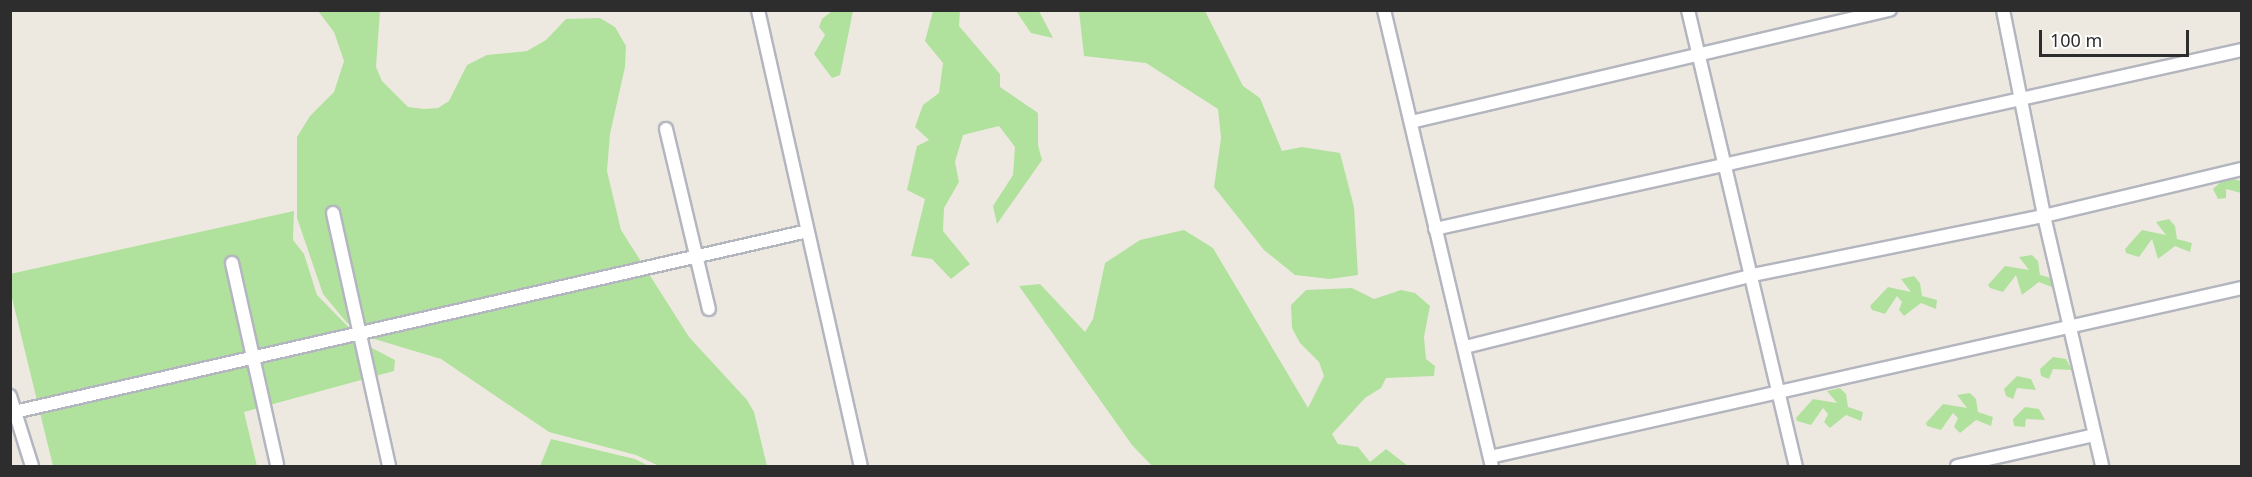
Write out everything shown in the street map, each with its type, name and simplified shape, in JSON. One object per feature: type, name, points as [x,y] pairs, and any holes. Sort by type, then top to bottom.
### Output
[{"type":"street","points":[[758,10],[861,466]]},
{"type":"street","points":[[1384,10],[1491,462],[1780,393],[2241,288]]},
{"type":"street","points":[[1688,10],[1696,55],[1727,166],[1796,466]]},
{"type":"street","points":[[1410,122],[1890,10]]},
{"type":"street","points":[[2003,10],[2023,98],[2044,216],[2102,466]]},
{"type":"street","points":[[1435,229],[1727,166],[2241,50]]},
{"type":"street","points":[[666,129],[709,309]]},
{"type":"street","points":[[1465,347],[1753,275],[2044,216],[2241,170]]},
{"type":"street","points":[[333,213],[389,466]]},
{"type":"street","points":[[13,413],[808,231]]},
{"type":"street","points":[[232,263],[277,464]]},
{"type":"street","points":[[10,396],[13,413],[32,466]]},
{"type":"street","points":[[1957,466],[2095,435]]},
{"type":"green space","points":[[318,11],[380,11],[376,67],[382,81],[408,107],[424,109],[438,108],[449,101],[467,65],[487,55],[527,51],[546,40],[566,19],[600,18],[615,27],[626,46],[625,67],[610,134],[607,171],[621,230],[689,337],[747,400],[754,412],[767,466],[659,466],[636,455],[549,432],[441,359],[371,338],[347,323],[323,294],[297,218],[297,137],[310,116],[334,92],[344,61],[334,32]]},
{"type":"green space","points":[[832,11],[853,11],[840,75],[832,78],[814,54],[825,35],[819,27],[822,19]]},
{"type":"green space","points":[[933,11],[960,11],[959,26],[1000,74],[1000,87],[1038,113],[1038,145],[1042,160],[997,224],[993,206],[1013,175],[1015,147],[999,126],[963,135],[955,162],[959,182],[944,208],[943,231],[970,264],[951,279],[932,259],[911,256],[925,199],[907,190],[917,146],[929,140],[915,127],[923,105],[939,93],[943,63],[925,41]]},
{"type":"green space","points":[[1016,11],[1039,11],[1053,38],[1031,33]]},
{"type":"green space","points":[[1079,11],[1205,11],[1243,86],[1260,98],[1282,151],[1302,147],[1340,153],[1354,207],[1358,275],[1330,279],[1295,275],[1264,250],[1214,187],[1221,138],[1218,109],[1146,63],[1084,56]]},
{"type":"green space","points":[[2226,177],[2241,181],[2241,193],[2226,189],[2226,198],[2218,199],[2213,189]]},
{"type":"green space","points":[[294,211],[293,240],[304,254],[317,295],[366,345],[395,360],[394,371],[244,412],[257,466],[53,466],[11,294],[10,274]]},
{"type":"green space","points":[[2169,219],[2175,226],[2177,239],[2192,243],[2190,252],[2175,246],[2158,259],[2152,239],[2139,257],[2126,253],[2125,249],[2142,230],[2166,235],[2156,222]]},
{"type":"green space","points":[[1184,230],[1213,248],[1308,408],[1324,376],[1319,362],[1300,343],[1292,328],[1291,305],[1306,290],[1352,288],[1374,299],[1401,290],[1415,293],[1430,306],[1424,337],[1426,359],[1435,366],[1434,376],[1386,378],[1381,388],[1365,398],[1332,434],[1338,444],[1358,447],[1370,462],[1386,449],[1408,466],[1152,466],[1132,445],[1019,286],[1040,284],[1085,332],[1093,319],[1105,263],[1140,240]]},
{"type":"green space","points":[[2032,255],[2038,261],[2040,275],[2055,279],[2054,288],[2039,282],[2022,295],[2016,275],[2003,292],[1990,288],[1988,285],[2005,266],[2029,270],[2019,257]]},
{"type":"green space","points":[[1914,276],[1920,283],[1922,296],[1937,300],[1936,309],[1921,303],[1904,316],[1899,310],[1902,302],[1897,296],[1885,314],[1872,310],[1870,306],[1888,287],[1911,292],[1901,279]]},
{"type":"green space","points":[[2053,357],[2066,359],[2072,370],[2053,369],[2049,379],[2041,376],[2040,369]]},
{"type":"green space","points":[[2017,376],[2031,379],[2036,390],[2017,388],[2013,399],[2006,396],[2004,389]]},
{"type":"green space","points":[[1840,388],[1846,394],[1848,407],[1863,412],[1861,421],[1846,415],[1830,428],[1824,422],[1828,414],[1823,408],[1811,425],[1797,421],[1796,418],[1813,399],[1837,403],[1827,391]]},
{"type":"green space","points":[[1970,393],[1976,399],[1978,412],[1993,417],[1991,426],[1976,420],[1960,433],[1954,427],[1958,418],[1953,413],[1941,430],[1927,426],[1926,423],[1943,404],[1967,408],[1957,395]]},
{"type":"green space","points":[[2025,407],[2039,409],[2045,420],[2026,419],[2025,427],[2014,426],[2013,419]]},
{"type":"green space","points":[[551,439],[635,459],[649,466],[540,466]]}]
